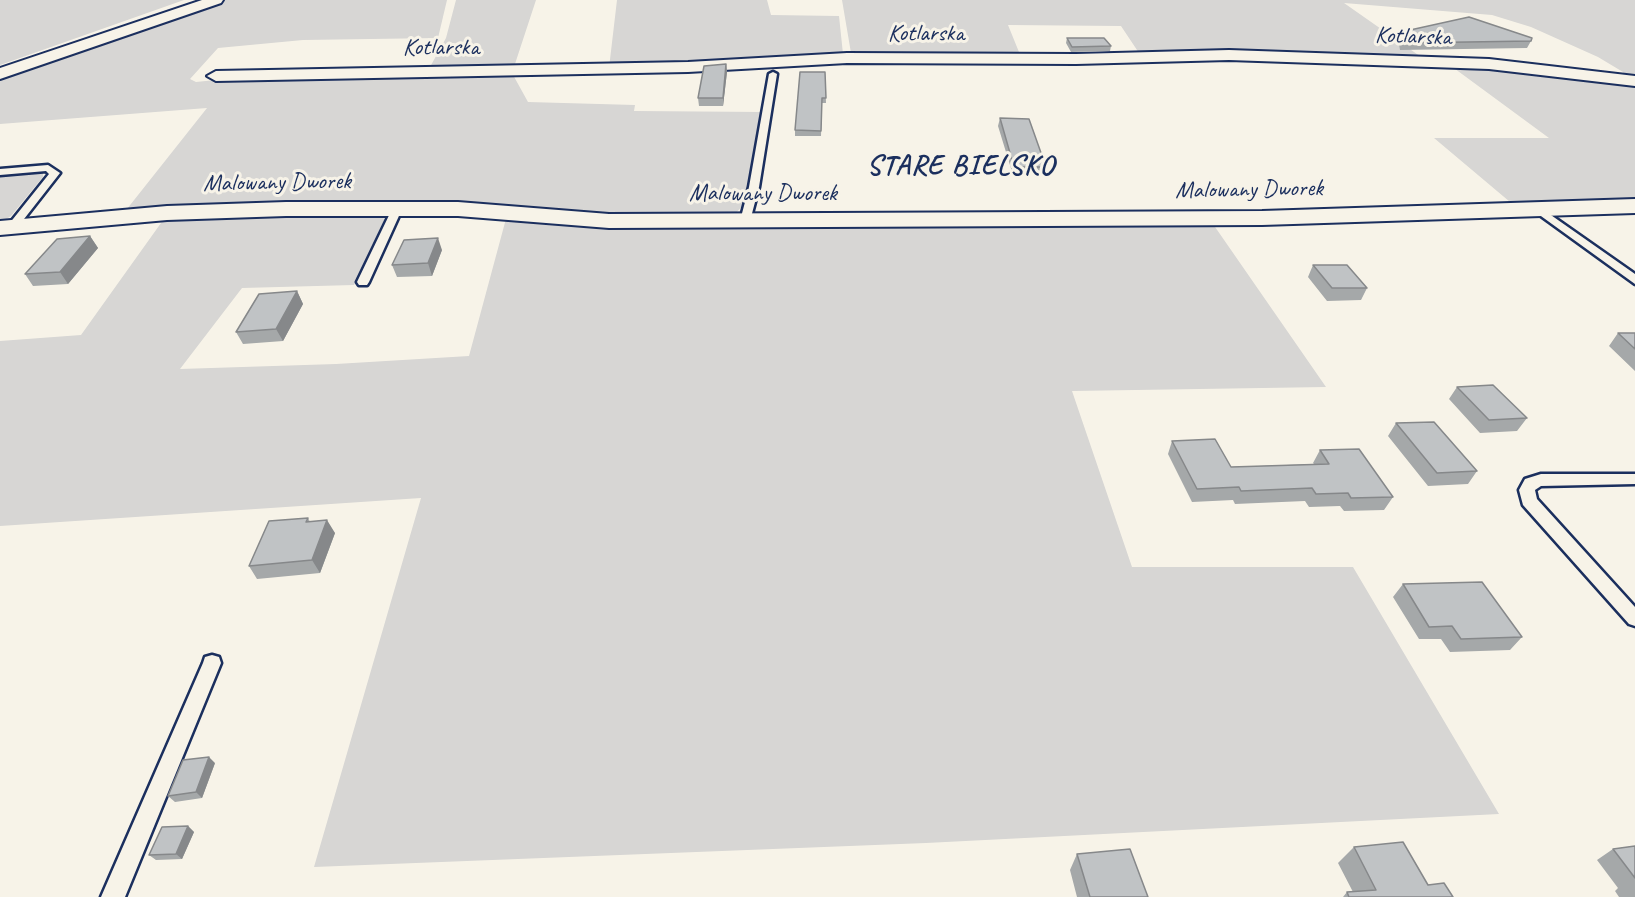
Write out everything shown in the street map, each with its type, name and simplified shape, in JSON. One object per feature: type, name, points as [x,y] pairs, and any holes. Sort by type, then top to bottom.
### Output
[{"type":"street","points":[[0,74],[216,0]]},
{"type":"street","name":"Kotlarska","points":[[216,76],[688,67],[847,58],[1120,59],[1229,55],[1489,64],[1635,81]]},
{"type":"street","name":"Malowany Dworek","points":[[7,227],[167,213],[398,207],[510,212],[609,221],[745,221],[1262,218],[1635,206]]},
{"type":"lane","points":[[745,221],[754,187],[773,74]]},
{"type":"lane","points":[[0,172],[48,168],[55,173],[7,227]]},
{"type":"lane","points":[[363,282],[398,207]]},
{"type":"lane","points":[[1538,210],[1635,280]]},
{"type":"lane","points":[[1635,479],[1540,480],[1531,483],[1527,490],[1529,501],[1635,619]]},
{"type":"lane","points":[[113,897],[212,663]]},
{"type":"shaded area","points":[[0,0],[184,0],[0,65]]},
{"type":"shaded area","points":[[225,0],[447,0],[438,38],[303,40],[218,48],[190,79],[196,82],[255,76],[512,73],[528,102],[635,105],[634,111],[764,112],[745,203],[735,214],[588,216],[123,214],[207,108],[0,124],[0,78]]},
{"type":"shaded area","points":[[456,0],[536,0],[513,70],[430,67],[446,38]]},
{"type":"shaded area","points":[[617,0],[767,0],[771,15],[839,16],[843,54],[609,68]]},
{"type":"shaded area","points":[[842,0],[1635,0],[1635,80],[1627,79],[1623,72],[1598,57],[1531,27],[1492,15],[1344,3],[1424,59],[1141,56],[1121,26],[1008,25],[1021,57],[851,53]]},
{"type":"shaded area","points":[[1447,63],[1635,83],[1635,203],[1516,207],[1434,138],[1549,138]]},
{"type":"shaded area","points":[[37,171],[43,173],[43,177],[11,216],[0,223],[0,175]]},
{"type":"shaded area","points":[[383,215],[384,220],[354,285],[242,288],[180,369],[336,364],[469,356],[507,215],[1213,224],[1326,387],[1072,391],[1132,567],[1353,567],[1499,814],[926,843],[314,867],[421,498],[0,526],[0,341],[81,335],[166,216]]},
{"type":"building","points":[[1469,17],[1532,38],[1531,41],[1403,43],[1401,32]]},
{"type":"building","points":[[1067,38],[1104,38],[1111,46],[1072,47]]},
{"type":"building","points":[[726,64],[723,98],[698,98],[704,66]]},
{"type":"building","points":[[800,72],[825,72],[826,98],[822,98],[821,131],[795,130]]},
{"type":"building","points":[[1000,118],[1029,119],[1046,167],[1014,167]]},
{"type":"building","points":[[90,236],[60,272],[25,274],[57,239]]},
{"type":"building","points":[[438,238],[428,263],[392,265],[404,240]]},
{"type":"building","points":[[1313,265],[1347,265],[1367,288],[1332,288]]},
{"type":"building","points":[[297,291],[276,329],[236,332],[259,294]]},
{"type":"building","points":[[1618,333],[1635,333],[1635,349]]},
{"type":"building","points":[[1493,385],[1527,418],[1489,420],[1457,387]]},
{"type":"building","points":[[1434,422],[1477,471],[1437,473],[1396,423]]},
{"type":"building","points":[[1215,439],[1231,467],[1329,464],[1320,450],[1359,449],[1393,497],[1351,498],[1348,493],[1316,494],[1312,488],[1241,491],[1239,487],[1197,489],[1172,441]]},
{"type":"building","points":[[308,518],[306,522],[327,520],[312,560],[249,566],[269,521]]},
{"type":"building","points":[[1482,582],[1522,637],[1461,639],[1452,626],[1429,627],[1403,584]]},
{"type":"building","points":[[209,757],[196,792],[168,796],[183,760]]},
{"type":"building","points":[[188,826],[176,854],[149,855],[162,827]]},
{"type":"building","points":[[1403,842],[1428,885],[1444,883],[1453,897],[1349,897],[1347,892],[1376,890],[1354,847]]},
{"type":"building","points":[[1635,846],[1635,878],[1613,849]]},
{"type":"building","points":[[1130,849],[1148,897],[1090,897],[1077,854]]},
{"type":"district","name":"STARE BIELSKO","points":[[961,167]]}]
